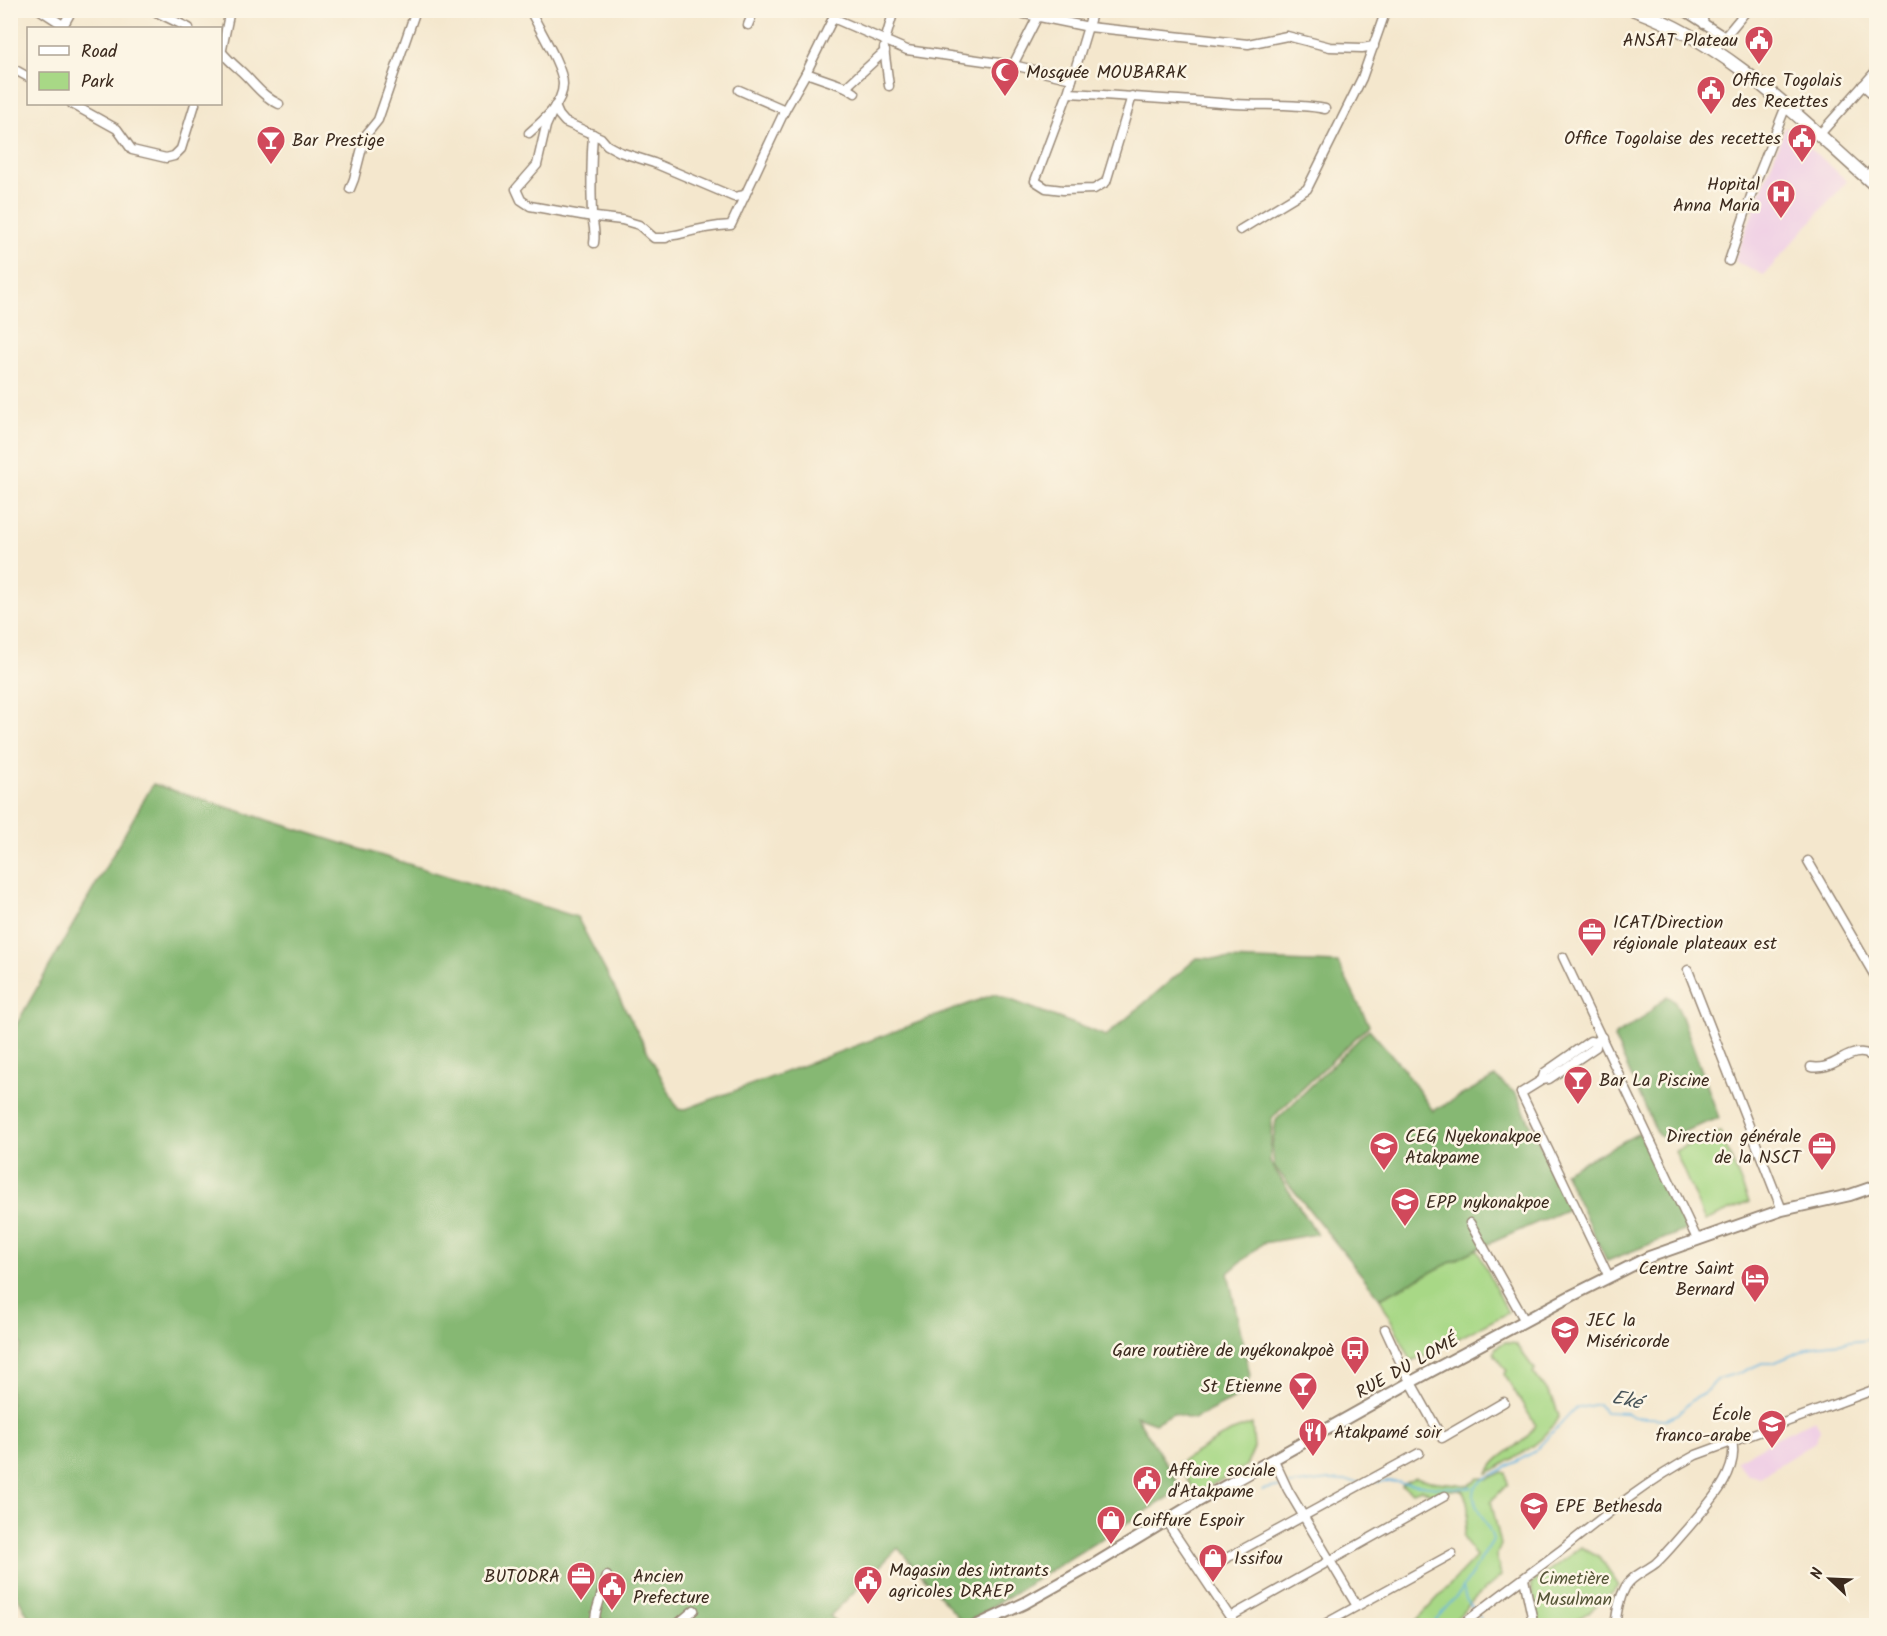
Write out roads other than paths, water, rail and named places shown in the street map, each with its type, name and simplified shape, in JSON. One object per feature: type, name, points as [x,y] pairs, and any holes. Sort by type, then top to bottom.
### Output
[{"type":"highway","points":[[1635,10],[1674,27],[1714,50],[1747,73],[1876,186]]},
{"type":"main road","name":"RUE DU LOMÉ","points":[[976,1626],[1025,1603],[1411,1382],[1649,1257],[1782,1210],[1850,1195],[1876,1186]]},
{"type":"street","points":[[40,10],[62,27],[72,10]]},
{"type":"street","points":[[152,10],[187,27]]},
{"type":"street","points":[[222,47],[230,10]]},
{"type":"street","points":[[350,189],[365,136],[378,120],[416,10]]},
{"type":"street","points":[[530,10],[562,75],[564,86],[546,126],[537,165],[516,189],[521,200],[530,206],[622,220],[639,225],[654,238],[666,238],[669,235],[704,227],[731,225],[785,110],[835,14],[907,50],[1013,65],[1072,79]]},
{"type":"street","points":[[748,25],[754,10]]},
{"type":"street","points":[[889,86],[883,40],[894,10]]},
{"type":"street","points":[[1005,10],[1040,13],[1059,22],[1089,27],[1248,44],[1287,36],[1330,46],[1362,48],[1374,46]]},
{"type":"street","points":[[1093,10],[1068,93],[1035,181],[1046,188],[1063,190],[1094,189],[1106,182],[1132,96]]},
{"type":"street","points":[[1240,230],[1307,189],[1362,78],[1386,10]]},
{"type":"street","points":[[1683,10],[1725,37]]},
{"type":"street","points":[[1701,10],[1704,24]]},
{"type":"street","points":[[1714,50],[1747,10]]},
{"type":"street","points":[[1013,65],[1040,13]]},
{"type":"street","points":[[846,87],[885,51]]},
{"type":"street","points":[[222,53],[261,93],[279,104]]},
{"type":"street","points":[[10,67],[27,76]]},
{"type":"street","points":[[1819,135],[1876,71]]},
{"type":"street","points":[[806,73],[846,87],[855,93]]},
{"type":"street","points":[[1863,85],[1876,96]]},
{"type":"street","points":[[739,90],[785,110]]},
{"type":"street","points":[[1068,93],[1255,105],[1300,105],[1325,109]]},
{"type":"street","points":[[74,105],[117,129],[132,150],[166,158],[174,156],[181,149],[195,105]]},
{"type":"street","points":[[529,133],[555,106]]},
{"type":"street","points":[[555,106],[559,116],[565,122],[593,134],[620,152],[654,163],[734,197],[745,195]]},
{"type":"street","points":[[1729,261],[1756,181],[1786,106]]},
{"type":"street","points":[[593,134],[590,171],[592,216],[596,236],[594,243]]},
{"type":"street","points":[[1866,177],[1876,166]]},
{"type":"street","points":[[1808,861],[1874,965],[1876,978]]},
{"type":"street","points":[[1563,957],[1599,1040],[1697,1239]]},
{"type":"street","points":[[1688,970],[1782,1210]]},
{"type":"street","points":[[1599,1040],[1590,1041],[1544,1073],[1542,1080],[1521,1093],[1609,1277]]},
{"type":"street","points":[[1811,1067],[1820,1069],[1862,1052],[1876,1058]]},
{"type":"street","points":[[1470,1223],[1525,1321]]},
{"type":"street","points":[[1385,1329],[1442,1438],[1504,1402]]},
{"type":"street","points":[[1461,1626],[1657,1477],[1696,1455],[1876,1389]]},
{"type":"street","points":[[1615,1626],[1618,1605],[1627,1584],[1655,1564],[1711,1503],[1731,1462],[1732,1441]]},
{"type":"street","points":[[1201,1572],[1419,1453]]},
{"type":"street","points":[[1274,1460],[1303,1516],[1357,1606]]},
{"type":"street","points":[[1230,1617],[1445,1496]]},
{"type":"street","points":[[1166,1521],[1236,1626]]},
{"type":"street","points":[[1321,1626],[1452,1554]]},
{"type":"street","points":[[582,1626],[594,1625],[607,1576]]},
{"type":"street","points":[[1524,1579],[1534,1626]]},
{"type":"street","points":[[675,1626],[694,1610]]},
{"type":"waterway","name":"Eké","points":[[1430,1626],[1461,1591],[1493,1540],[1474,1496],[1479,1482],[1534,1452],[1574,1409],[1599,1404],[1605,1412],[1666,1419],[1678,1414],[1721,1378],[1762,1363],[1773,1363],[1814,1346],[1876,1339]]},
{"type":"waterway","points":[[1289,1485],[1330,1480],[1359,1482]]},
{"type":"waterway","points":[[1376,1482],[1472,1488]]},
{"type":"waterway","points":[[1262,1490],[1281,1486]]},
{"type":"waterway","points":[[1463,1588],[1466,1600],[1475,1610]]},
{"type":"waterway","points":[[1479,1616],[1484,1626]]},
{"type":"place","name":"ANSAT Plateau","points":[[1759,66]]},
{"type":"place","name":"Mosquée MOUBARAK","points":[[1005,98]]},
{"type":"place","name":"Office Togolais des Recettes","points":[[1711,116]]},
{"type":"place","name":"Office Togolaise des recettes","points":[[1802,164]]},
{"type":"place","name":"Bar Prestige","points":[[271,166]]},
{"type":"place","name":"Hopital Anna Maria","points":[[1781,220]]},
{"type":"place","name":"ICAT/Direction régionale plateaux est","points":[[1592,958]]},
{"type":"place","name":"Bar La Piscine","points":[[1578,1106]]},
{"type":"place","name":"CEG Nyekonakpoe Atakpame","points":[[1384,1172]]},
{"type":"place","name":"Direction générale de la NSCT","points":[[1822,1172]]},
{"type":"place","name":"EPP nykonakpoe","points":[[1405,1228]]},
{"type":"place","name":"Centre Saint Bernard","points":[[1755,1304]]},
{"type":"place","name":"JEC la Miséricorde","points":[[1565,1356]]},
{"type":"place","name":"Gare routière de nyékonakpoè","points":[[1355,1376]]},
{"type":"place","name":"St Etienne","points":[[1303,1412]]},
{"type":"place","name":"École franco-arabe","points":[[1772,1450]]},
{"type":"place","name":"Atakpamé soir","points":[[1313,1458]]},
{"type":"place","name":"Affaire sociale d'Atakpame","points":[[1147,1506]]},
{"type":"place","name":"EPE Bethesda","points":[[1534,1532]]},
{"type":"place","name":"Coiffure Espoir","points":[[1111,1546]]},
{"type":"place","name":"Issifou","points":[[1213,1584]]},
{"type":"place","name":"BUTODRA","points":[[581,1602]]},
{"type":"place","name":"Magasin des intrants agricoles DRAEP","points":[[868,1606]]},
{"type":"place","name":"Ancien Prefecture","points":[[612,1612]]},
{"type":"park label","name":"Cimetière Musulman","points":[[1574,1588]]}]
